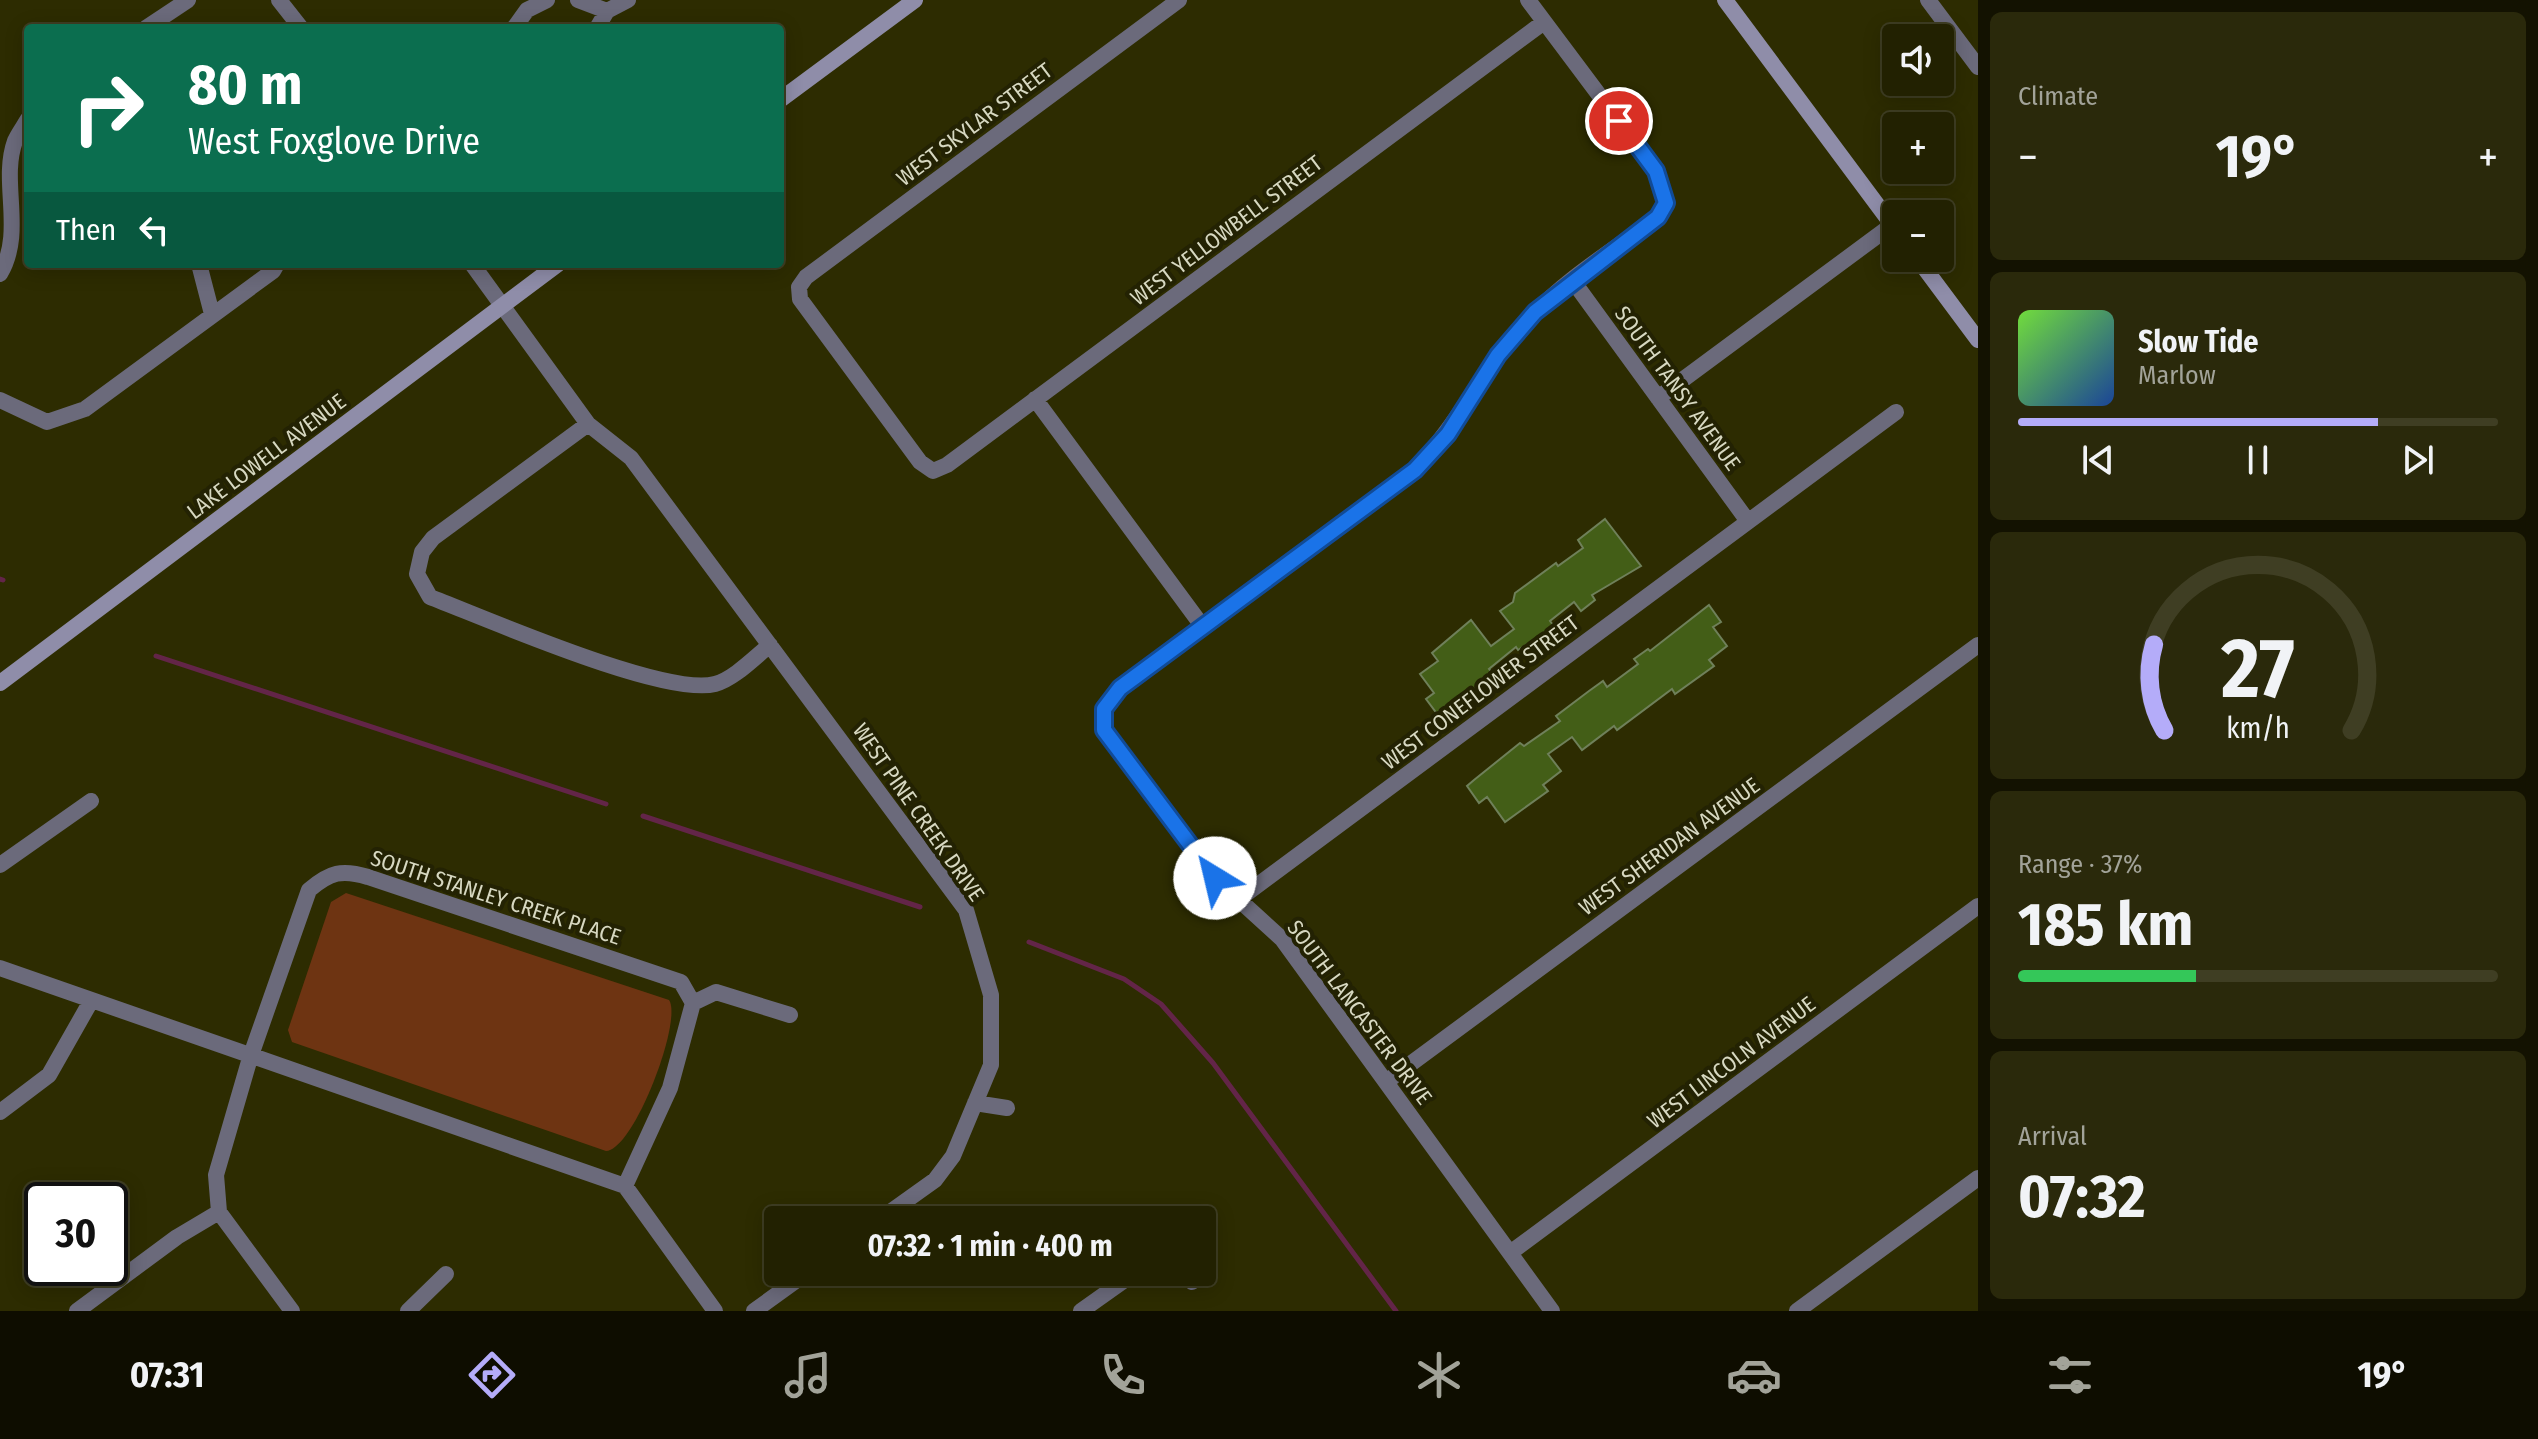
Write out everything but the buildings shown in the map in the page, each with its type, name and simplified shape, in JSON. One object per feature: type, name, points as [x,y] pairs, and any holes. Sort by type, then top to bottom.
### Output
[{"type":"main road","points":[[784,97],[915,0]]},
{"type":"main road","points":[[1725,0],[1882,211]]},
{"type":"main road","name":"LAKE LOWELL AVENUE","points":[[0,683],[553,268]]},
{"type":"main road","points":[[1927,272],[1978,340]]},
{"type":"street","points":[[152,24],[188,0]]},
{"type":"street","points":[[279,0],[298,24]]},
{"type":"street","points":[[517,24],[527,10],[547,0]]},
{"type":"street","points":[[578,0],[607,11]]},
{"type":"street","points":[[599,24],[607,11],[628,0]]},
{"type":"street","name":"WEST SKYLAR STREET","points":[[933,471],[920,462],[800,299],[799,287],[806,277],[1179,0]]},
{"type":"street","points":[[1035,399],[1203,627],[1415,470],[1448,434],[1498,355],[1535,312],[1658,217],[1666,203],[1656,171],[1528,0]]},
{"type":"street","points":[[1928,0],[1978,67]]},
{"type":"street","name":"WEST YELLOWBELL STREET","points":[[933,471],[947,465],[1544,22]]},
{"type":"street","points":[[0,274],[6,264],[12,226],[10,166],[14,142],[24,126]]},
{"type":"street","points":[[1658,398],[1882,236]]},
{"type":"street","points":[[200,268],[212,314]]},
{"type":"street","points":[[0,400],[47,422],[85,409],[275,268]]},
{"type":"street","name":"WEST PINE CREEK DRIVE","points":[[475,268],[588,424],[631,458],[966,910],[991,995],[991,1065],[953,1156],[935,1180],[899,1206]]},
{"type":"street","name":"SOUTH TANSY AVENUE","points":[[1573,281],[1747,520]]},
{"type":"street","name":"WEST CONEFLOWER STREET","points":[[1239,899],[1896,412]]},
{"type":"street","points":[[588,424],[433,538],[422,552],[417,574],[430,597],[635,673],[694,687],[718,683],[770,645]]},
{"type":"street","name":"SOUTH LANCASTER DRIVE","points":[[1203,627],[1120,688],[1104,709],[1104,730],[1215,878],[1282,939],[1552,1311]]},
{"type":"street","name":"WEST SHERIDAN AVENUE","points":[[1386,1082],[1978,645]]},
{"type":"street","points":[[0,865],[91,801]]},
{"type":"street","name":"SOUTH STANLEY CREEK PLACE","points":[[219,1212],[216,1175],[250,1058],[309,890],[326,875],[346,871],[681,982],[693,1003]]},
{"type":"street","name":"WEST LINCOLN AVENUE","points":[[1510,1253],[1978,906]]},
{"type":"street","points":[[0,968],[250,1058],[625,1186],[715,1311]]},
{"type":"street","points":[[625,1186],[670,1088],[693,1003],[716,992],[790,1015]]},
{"type":"street","points":[[0,1112],[49,1075],[91,1001]]},
{"type":"street","points":[[975,1103],[1007,1108]]},
{"type":"street","points":[[1797,1311],[1978,1178]]},
{"type":"street","points":[[77,1311],[177,1237],[219,1212],[292,1311]]},
{"type":"street","points":[[408,1311],[446,1274]]},
{"type":"street","points":[[754,1311],[789,1286]]},
{"type":"street","points":[[1081,1311],[1116,1286]]},
{"type":"shaded area","points":[[346,893],[669,1000],[669,1032],[663,1056],[642,1108],[617,1145],[606,1151],[292,1042],[288,1030],[331,902]]},
{"type":"waterway","points":[[156,656],[606,804]]},
{"type":"waterway","points":[[643,816],[920,907]]},
{"type":"waterway","points":[[1029,942],[1124,979],[1161,1004],[1213,1063],[1396,1311]]},
{"type":"route","points":[[1215,878],[1104,730],[1104,709],[1120,688],[1415,470],[1448,434],[1498,355],[1535,312],[1658,217],[1666,203],[1656,171],[1619,121]]}]
